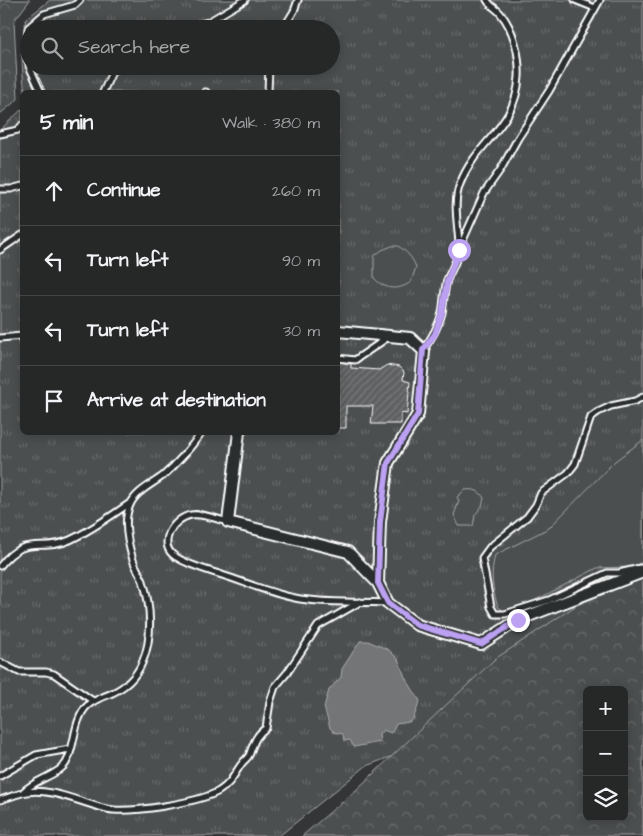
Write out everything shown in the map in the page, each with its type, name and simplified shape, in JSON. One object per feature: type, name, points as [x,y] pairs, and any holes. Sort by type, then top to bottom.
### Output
[{"type":"street","points":[[340,331],[410,338],[423,350],[418,414],[388,463],[380,522],[378,583]]},
{"type":"street","points":[[239,435],[228,522],[348,552],[378,583],[388,603],[417,625],[481,644],[518,620],[643,572]]},
{"type":"lane","points":[[37,20],[44,14],[75,5],[80,0]]},
{"type":"lane","points":[[211,20],[245,0]]},
{"type":"lane","points":[[289,20],[298,0]]},
{"type":"lane","points":[[459,250],[456,211],[459,186],[469,163],[480,154],[510,112],[517,90],[519,75],[511,28],[487,0]]},
{"type":"lane","points":[[575,0],[595,8]]},
{"type":"lane","points":[[423,350],[435,334],[442,313],[447,282],[471,220],[484,193],[501,170],[518,138],[549,91],[600,0]]},
{"type":"lane","points":[[33,75],[40,90]]},
{"type":"lane","points":[[104,90],[111,75]]},
{"type":"lane","points":[[268,90],[269,75]]},
{"type":"lane","points":[[0,134],[18,130],[20,128]]},
{"type":"lane","points":[[0,189],[20,187]]},
{"type":"lane","points":[[0,250],[20,236]]},
{"type":"lane","points":[[0,338],[20,336]]},
{"type":"lane","points":[[340,358],[355,360],[390,336]]},
{"type":"lane","points":[[643,397],[635,401],[611,406],[591,417],[575,464],[568,473],[541,493],[536,505],[527,517],[490,547],[482,558],[491,607],[495,614],[504,614],[549,600],[607,573],[619,573],[643,568]]},
{"type":"lane","points":[[0,566],[14,552],[22,548],[68,541],[100,524],[165,474],[199,435]]},
{"type":"lane","points":[[23,792],[28,786],[39,779],[64,766],[68,760],[80,717],[85,708],[94,701],[127,685],[142,664],[150,624],[148,602],[143,581],[133,560],[128,533],[126,514],[131,502]]},
{"type":"lane","points":[[228,522],[197,514],[182,517],[176,521],[167,537],[169,550],[176,557],[194,566],[296,598],[388,603]]},
{"type":"lane","points":[[0,800],[23,792],[51,793],[108,809],[125,811],[185,802],[217,792],[230,784],[242,762],[250,755],[253,742],[259,733],[266,728],[270,702],[275,686],[287,673],[318,626],[360,602]]},
{"type":"lane","points":[[0,662],[19,672],[46,672],[54,674],[94,701]]},
{"type":"lane","points":[[0,776],[36,755],[70,749]]},
{"type":"green space","points":[[0,0],[30,0],[14,21],[18,99],[0,114]]},
{"type":"green space","points":[[50,0],[643,0],[643,663],[366,766],[279,836],[0,836],[0,130],[20,111],[20,435],[340,435],[340,90],[25,90],[23,75],[340,75],[340,20],[26,20]]},
{"type":"green space","points":[[392,246],[398,246],[404,250],[416,267],[411,282],[396,288],[387,287],[374,278],[374,256]]},
{"type":"green space","points":[[643,440],[643,562],[631,567],[597,568],[534,601],[504,611],[498,607],[492,581],[495,555],[549,528],[615,461]]},
{"type":"green space","points":[[465,490],[476,491],[484,498],[482,506],[475,515],[473,526],[459,526],[454,515],[459,501],[457,497]]},
{"type":"green space","points":[[643,578],[643,836],[302,836],[356,790],[495,659],[577,605]]},
{"type":"shaded area","points":[[360,641],[368,641],[389,650],[398,659],[405,677],[420,701],[413,719],[409,722],[396,724],[391,733],[383,730],[379,735],[380,742],[354,747],[350,740],[344,741],[343,734],[334,732],[330,728],[324,707],[329,690],[341,677],[342,669]]},
{"type":"building","points":[[340,362],[351,364],[351,368],[379,370],[387,365],[399,367],[404,372],[403,380],[410,382],[407,414],[401,413],[401,424],[371,424],[373,406],[346,406],[346,428],[340,428]]},
{"type":"route","points":[[459,250],[447,282],[442,313],[435,334],[423,350],[418,414],[388,463],[380,522],[378,583],[388,603],[417,625],[481,644],[518,620]]}]
